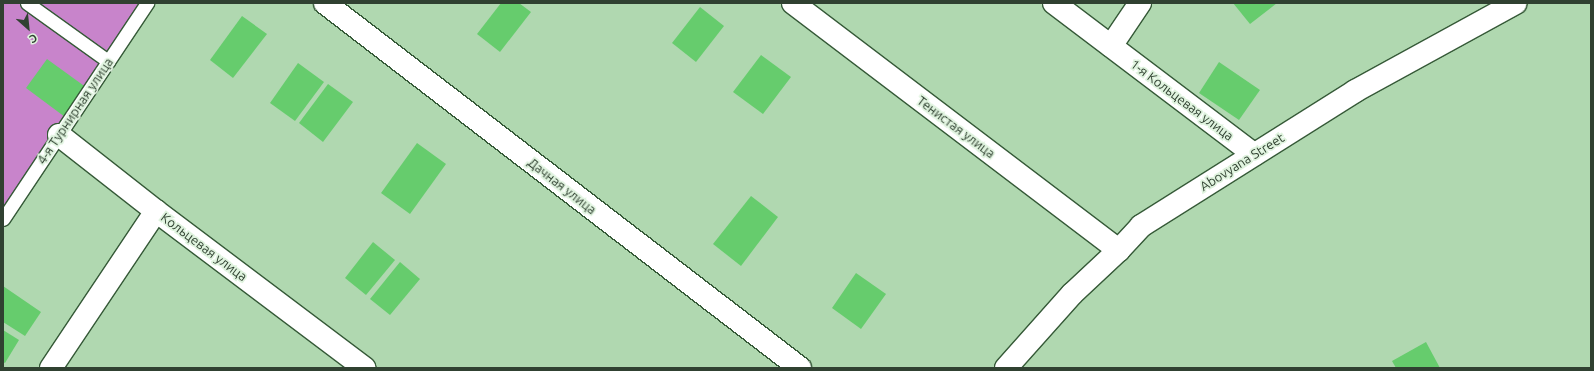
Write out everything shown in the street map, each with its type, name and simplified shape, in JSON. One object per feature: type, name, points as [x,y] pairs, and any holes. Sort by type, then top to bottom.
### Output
[{"type":"street","name":"Дачная улица","points":[[325,3],[800,368]]},
{"type":"street","name":"Тенистая улица","points":[[793,3],[1120,250]]},
{"type":"street","name":"1-я Кольцевая улица","points":[[1054,3],[1254,154]]},
{"type":"street","points":[[1111,46],[1140,3]]},
{"type":"street","name":"Abovyana Street","points":[[1006,368],[1072,294],[1120,250],[1141,226],[1355,92],[1516,3]]},
{"type":"street","points":[[59,135],[156,211]]},
{"type":"street","name":"Кольцевая улица","points":[[51,368],[156,211],[364,368]]},
{"type":"lane","points":[[27,3],[108,61]]},
{"type":"lane","name":"4-я Турнирная улица","points":[[3,219],[147,3]]},
{"type":"shaded area","points":[[3,3],[154,3],[3,229]]},
{"type":"building","points":[[501,3],[519,3],[531,12],[500,52],[477,34]]},
{"type":"building","points":[[1233,3],[1277,3],[1250,24]]},
{"type":"building","points":[[700,7],[724,26],[696,62],[672,43]]},
{"type":"building","points":[[242,16],[267,34],[233,78],[210,60]]},
{"type":"building","points":[[761,55],[791,77],[763,114],[733,92]]},
{"type":"building","points":[[47,59],[87,88],[65,117],[26,88]]},
{"type":"building","points":[[1219,62],[1260,90],[1239,120],[1199,93]]},
{"type":"building","points":[[298,63],[324,82],[295,121],[270,103]]},
{"type":"building","points":[[328,84],[353,102],[323,142],[299,123]]},
{"type":"building","points":[[417,143],[446,164],[410,214],[381,193]]},
{"type":"building","points":[[751,196],[778,217],[741,266],[713,244]]},
{"type":"building","points":[[373,242],[395,260],[366,295],[345,278]]},
{"type":"building","points":[[400,262],[420,279],[390,315],[370,299]]},
{"type":"building","points":[[856,273],[886,294],[861,329],[832,308]]},
{"type":"building","points":[[3,286],[41,312],[25,336],[3,322]]},
{"type":"building","points":[[3,330],[19,340],[5,363],[3,362]]},
{"type":"building","points":[[1426,342],[1440,368],[1396,368],[1392,361]]}]
